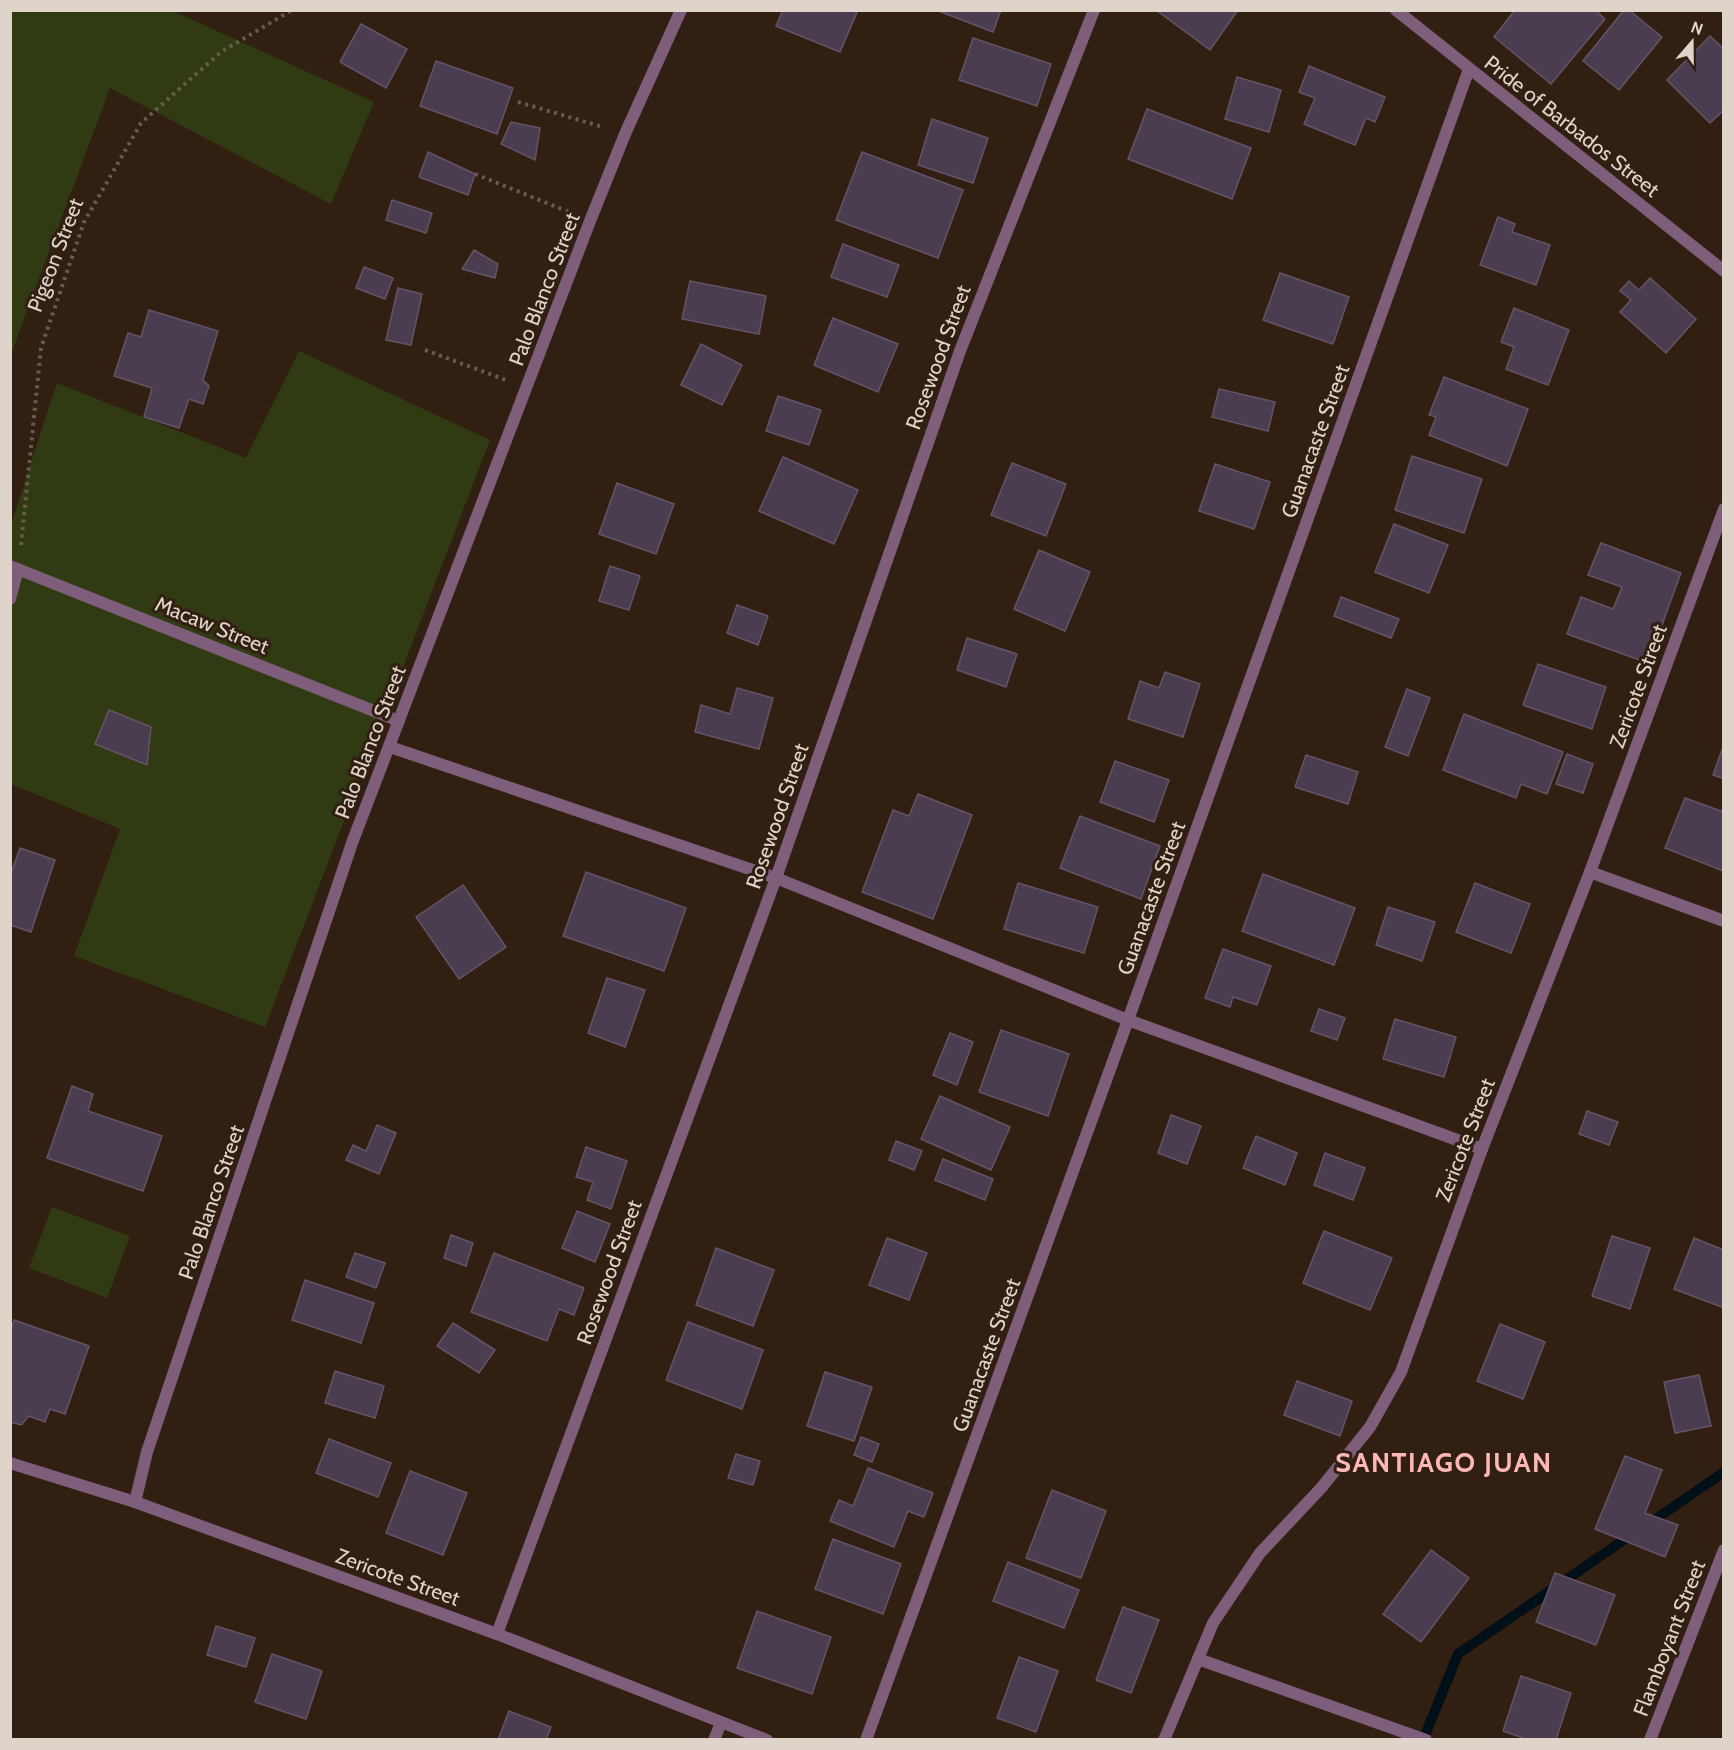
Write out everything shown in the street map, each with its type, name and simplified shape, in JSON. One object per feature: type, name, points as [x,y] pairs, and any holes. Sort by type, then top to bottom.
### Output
[{"type":"street","name":"Palo Blanco Street","points":[[135,1502],[151,1440],[349,854],[590,221],[625,134],[681,10]]},
{"type":"street","name":"Rosewood Street","points":[[496,1634],[776,878],[960,351],[1094,10]]},
{"type":"street","name":"Pride of Barbados Street","points":[[1396,10],[1724,271]]},
{"type":"street","name":"Guanacaste Street","points":[[866,1740],[1128,1020],[1469,69]]},
{"type":"street","name":"Zericote Street","points":[[1164,1740],[1214,1623],[1260,1553],[1322,1487],[1370,1427],[1401,1372],[1482,1149],[1590,872],[1724,509]]},
{"type":"street","points":[[10,599],[14,567]]},
{"type":"street","name":"Macaw Street","points":[[14,567],[399,721]]},
{"type":"street","points":[[390,747],[776,878],[1128,1020],[1482,1149]]},
{"type":"street","points":[[1590,872],[1724,921]]},
{"type":"street","name":"Zericote Street","points":[[10,1463],[135,1502],[496,1634],[767,1740]]},
{"type":"street","name":"Flamboyant Street","points":[[1650,1740],[1724,1550]]},
{"type":"street","points":[[1198,1659],[1426,1740]]},
{"type":"street","points":[[714,1740],[721,1723]]},
{"type":"path","name":"Pigeon Street","points":[[14,567],[41,348],[84,222],[141,123],[221,52],[292,10]]},
{"type":"path","points":[[518,102],[625,134]]},
{"type":"path","points":[[475,174],[590,221]]},
{"type":"path","points":[[425,350],[528,388]]},
{"type":"green space","points":[[11,10],[173,11],[374,102],[331,204],[110,88],[11,354]]},
{"type":"green space","points":[[299,351],[490,440],[265,1027],[74,956],[120,829],[11,784],[11,524],[57,383],[246,458]]},
{"type":"green space","points":[[52,1207],[130,1236],[107,1298],[29,1268]]},
{"type":"building","points":[[783,10],[858,10],[840,52],[776,26]]},
{"type":"building","points":[[936,10],[1001,10],[993,32]]},
{"type":"building","points":[[1156,10],[1238,10],[1210,50]]},
{"type":"building","points":[[1515,10],[1595,10],[1605,19],[1551,84],[1494,37]]},
{"type":"building","points":[[1624,10],[1629,10],[1662,37],[1619,90],[1583,61]]},
{"type":"building","points":[[361,24],[407,49],[386,88],[340,62]]},
{"type":"building","points":[[1710,36],[1724,49],[1724,110],[1710,123],[1667,80]]},
{"type":"building","points":[[973,38],[1051,64],[1037,106],[959,80]]},
{"type":"building","points":[[436,61],[513,88],[497,134],[420,106]]},
{"type":"building","points":[[1309,66],[1385,97],[1375,122],[1366,118],[1355,145],[1304,124],[1315,98],[1299,92]]},
{"type":"building","points":[[1237,77],[1281,90],[1269,132],[1225,119]]},
{"type":"building","points":[[1147,109],[1251,148],[1232,199],[1128,159]]},
{"type":"building","points":[[932,119],[988,138],[973,183],[918,165]]},
{"type":"building","points":[[511,122],[540,128],[535,160],[501,144]]},
{"type":"building","points":[[428,152],[475,174],[468,195],[419,177]]},
{"type":"building","points":[[862,152],[963,190],[938,258],[836,220]]},
{"type":"building","points":[[392,200],[432,213],[426,233],[386,220]]},
{"type":"building","points":[[1498,217],[1515,224],[1512,232],[1550,245],[1536,285],[1480,265]]},
{"type":"building","points":[[843,244],[899,265],[887,297],[831,277]]},
{"type":"building","points":[[474,250],[498,264],[495,278],[462,269]]},
{"type":"building","points":[[364,267],[393,278],[385,299],[356,288]]},
{"type":"building","points":[[1280,273],[1349,297],[1333,344],[1263,320]]},
{"type":"building","points":[[1650,278],[1696,319],[1666,353],[1620,312],[1631,300],[1620,291],[1629,281],[1639,290]]},
{"type":"building","points":[[690,281],[766,296],[759,334],[682,319]]},
{"type":"building","points":[[398,288],[422,294],[411,345],[386,340]]},
{"type":"building","points":[[1514,308],[1569,330],[1548,385],[1506,369],[1514,347],[1501,342]]},
{"type":"building","points":[[149,310],[218,331],[203,380],[209,386],[203,404],[189,399],[179,428],[144,417],[152,388],[114,376],[128,333],[141,337]]},
{"type":"building","points":[[833,318],[898,344],[878,392],[814,365]]},
{"type":"building","points":[[701,344],[742,365],[722,405],[681,385]]},
{"type":"building","points":[[1444,377],[1528,409],[1507,466],[1429,435],[1436,417],[1429,415]]},
{"type":"building","points":[[1219,389],[1275,402],[1268,431],[1212,417]]},
{"type":"building","points":[[778,396],[821,410],[809,445],[766,431]]},
{"type":"building","points":[[1412,456],[1482,479],[1464,533],[1395,510]]},
{"type":"building","points":[[783,457],[858,490],[834,544],[759,511]]},
{"type":"building","points":[[1012,463],[1066,484],[1046,536],[991,515]]},
{"type":"building","points":[[1215,464],[1270,482],[1254,529],[1199,511]]},
{"type":"building","points":[[617,483],[674,504],[656,554],[599,534]]},
{"type":"building","points":[[1394,524],[1448,545],[1429,593],[1375,572]]},
{"type":"building","points":[[1601,543],[1681,573],[1648,663],[1567,634],[1581,597],[1613,609],[1622,587],[1588,575]]},
{"type":"building","points":[[1039,550],[1090,572],[1065,631],[1014,609]]},
{"type":"building","points":[[610,566],[640,576],[629,610],[599,601]]},
{"type":"building","points":[[1341,597],[1399,619],[1391,638],[1334,616]]},
{"type":"building","points":[[737,605],[768,616],[758,645],[727,633]]},
{"type":"building","points":[[967,638],[1017,654],[1006,687],[957,670]]},
{"type":"building","points":[[1538,664],[1606,687],[1592,729],[1523,705]]},
{"type":"building","points":[[1165,672],[1200,684],[1183,737],[1128,719],[1140,681],[1159,688]]},
{"type":"building","points":[[737,688],[773,698],[759,749],[695,732],[701,705],[730,714]]},
{"type":"building","points":[[1407,689],[1430,698],[1408,756],[1385,747]]},
{"type":"building","points":[[109,710],[151,727],[147,765],[95,744]]},
{"type":"building","points":[[1464,714],[1563,752],[1547,794],[1521,784],[1516,798],[1443,770]]},
{"type":"building","points":[[1724,744],[1724,779],[1713,775]]},
{"type":"building","points":[[1567,754],[1593,764],[1583,793],[1556,784]]},
{"type":"building","points":[[1306,755],[1358,772],[1348,804],[1295,787]]},
{"type":"building","points":[[1115,761],[1169,780],[1154,822],[1100,802]]},
{"type":"building","points":[[918,794],[972,815],[933,919],[862,892],[893,810],[909,816]]},
{"type":"building","points":[[1685,798],[1724,812],[1723,871],[1665,848]]},
{"type":"building","points":[[1080,816],[1160,846],[1141,899],[1060,868]]},
{"type":"building","points":[[20,848],[55,860],[31,932],[10,925],[10,876]]},
{"type":"building","points":[[586,872],[686,908],[664,971],[563,936]]},
{"type":"building","points":[[1263,874],[1355,908],[1334,965],[1242,931]]},
{"type":"building","points":[[1018,883],[1098,907],[1084,953],[1004,929]]},
{"type":"building","points":[[1475,883],[1530,904],[1511,953],[1456,932]]},
{"type":"building","points":[[463,885],[506,947],[459,979],[416,917]]},
{"type":"building","points":[[1388,907],[1435,922],[1422,961],[1376,945]]},
{"type":"building","points":[[1223,949],[1271,966],[1257,1005],[1233,997],[1230,1007],[1205,998]]},
{"type":"building","points":[[607,978],[645,990],[625,1047],[588,1033]]},
{"type":"building","points":[[1319,1009],[1345,1018],[1337,1040],[1311,1031]]},
{"type":"building","points":[[1395,1019],[1456,1037],[1444,1077],[1383,1059]]},
{"type":"building","points":[[1001,1030],[1069,1054],[1048,1116],[979,1092]]},
{"type":"building","points":[[950,1033],[973,1042],[957,1085],[933,1075]]},
{"type":"building","points":[[72,1086],[93,1094],[88,1111],[162,1136],[143,1191],[47,1158]]},
{"type":"building","points":[[940,1096],[1010,1127],[991,1170],[921,1139]]},
{"type":"building","points":[[1587,1111],[1618,1122],[1609,1145],[1579,1134]]},
{"type":"building","points":[[1171,1115],[1201,1126],[1187,1164],[1158,1153]]},
{"type":"building","points":[[377,1125],[396,1133],[379,1174],[346,1160],[353,1145],[366,1151]]},
{"type":"building","points":[[1256,1136],[1297,1153],[1285,1185],[1243,1168]]},
{"type":"building","points":[[896,1141],[922,1151],[914,1170],[889,1160]]},
{"type":"building","points":[[586,1147],[627,1161],[611,1209],[587,1200],[593,1182],[576,1177]]},
{"type":"building","points":[[1325,1153],[1365,1168],[1353,1200],[1314,1185]]},
{"type":"building","points":[[943,1159],[993,1179],[985,1200],[935,1180]]},
{"type":"building","points":[[577,1211],[610,1224],[595,1262],[562,1248]]},
{"type":"building","points":[[1324,1231],[1392,1258],[1370,1310],[1303,1283]]},
{"type":"building","points":[[451,1235],[473,1243],[466,1266],[444,1258]]},
{"type":"building","points":[[1612,1236],[1650,1248],[1630,1309],[1592,1296]]},
{"type":"building","points":[[887,1238],[927,1253],[909,1300],[869,1285]]},
{"type":"building","points":[[1694,1238],[1724,1250],[1724,1308],[1674,1289]]},
{"type":"building","points":[[716,1248],[774,1270],[753,1326],[696,1305]]},
{"type":"building","points":[[355,1253],[385,1263],[376,1288],[346,1277]]},
{"type":"building","points":[[494,1253],[584,1288],[574,1315],[559,1309],[547,1341],[471,1312]]},
{"type":"building","points":[[305,1280],[374,1303],[361,1343],[292,1320]]},
{"type":"building","points":[[14,1320],[89,1346],[65,1414],[50,1409],[45,1422],[29,1416],[21,1425],[10,1422],[10,1332]]},
{"type":"building","points":[[688,1322],[763,1350],[742,1409],[666,1380]]},
{"type":"building","points":[[453,1323],[495,1350],[479,1373],[437,1346]]},
{"type":"building","points":[[1500,1324],[1545,1342],[1523,1399],[1477,1381]]},
{"type":"building","points":[[335,1371],[384,1386],[375,1418],[325,1403]]},
{"type":"building","points":[[825,1372],[872,1387],[854,1441],[807,1426]]},
{"type":"building","points":[[1699,1375],[1711,1426],[1675,1433],[1664,1382]]},
{"type":"building","points":[[1297,1381],[1352,1401],[1340,1436],[1284,1415]]},
{"type":"building","points":[[861,1437],[879,1444],[872,1462],[854,1455]]},
{"type":"building","points":[[329,1439],[391,1463],[378,1497],[316,1473]]},
{"type":"building","points":[[736,1454],[760,1461],[753,1485],[728,1478]]},
{"type":"building","points":[[1625,1456],[1662,1470],[1645,1513],[1678,1525],[1665,1557],[1595,1529]]},
{"type":"building","points":[[868,1468],[933,1493],[924,1517],[908,1511],[894,1547],[830,1521],[839,1500],[853,1506]]},
{"type":"building","points":[[410,1471],[467,1493],[443,1555],[386,1533]]},
{"type":"building","points":[[1052,1490],[1106,1511],[1081,1578],[1026,1558]]},
{"type":"building","points":[[833,1539],[901,1564],[883,1614],[815,1589]]},
{"type":"building","points":[[1431,1550],[1469,1578],[1421,1642],[1383,1614]]},
{"type":"building","points":[[1008,1562],[1079,1590],[1064,1628],[993,1601]]},
{"type":"building","points":[[1555,1573],[1615,1595],[1596,1645],[1536,1622]]},
{"type":"building","points":[[1123,1607],[1159,1620],[1131,1693],[1096,1680]]},
{"type":"building","points":[[757,1611],[831,1637],[812,1694],[737,1668]]},
{"type":"building","points":[[216,1626],[255,1638],[246,1667],[207,1655]]},
{"type":"building","points":[[272,1654],[322,1671],[306,1719],[255,1702]]},
{"type":"building","points":[[1019,1657],[1058,1671],[1036,1732],[997,1718]]},
{"type":"building","points":[[1521,1676],[1571,1693],[1556,1740],[1529,1740],[1503,1731]]},
{"type":"building","points":[[509,1711],[551,1727],[546,1740],[498,1740]]},
{"type":"waterway","points":[[1647,1525],[1724,1472]]},
{"type":"waterway","points":[[1423,1740],[1458,1654],[1634,1533]]},
{"type":"district","name":"SANTIAGO JUAN","points":[[1444,1462]]}]
